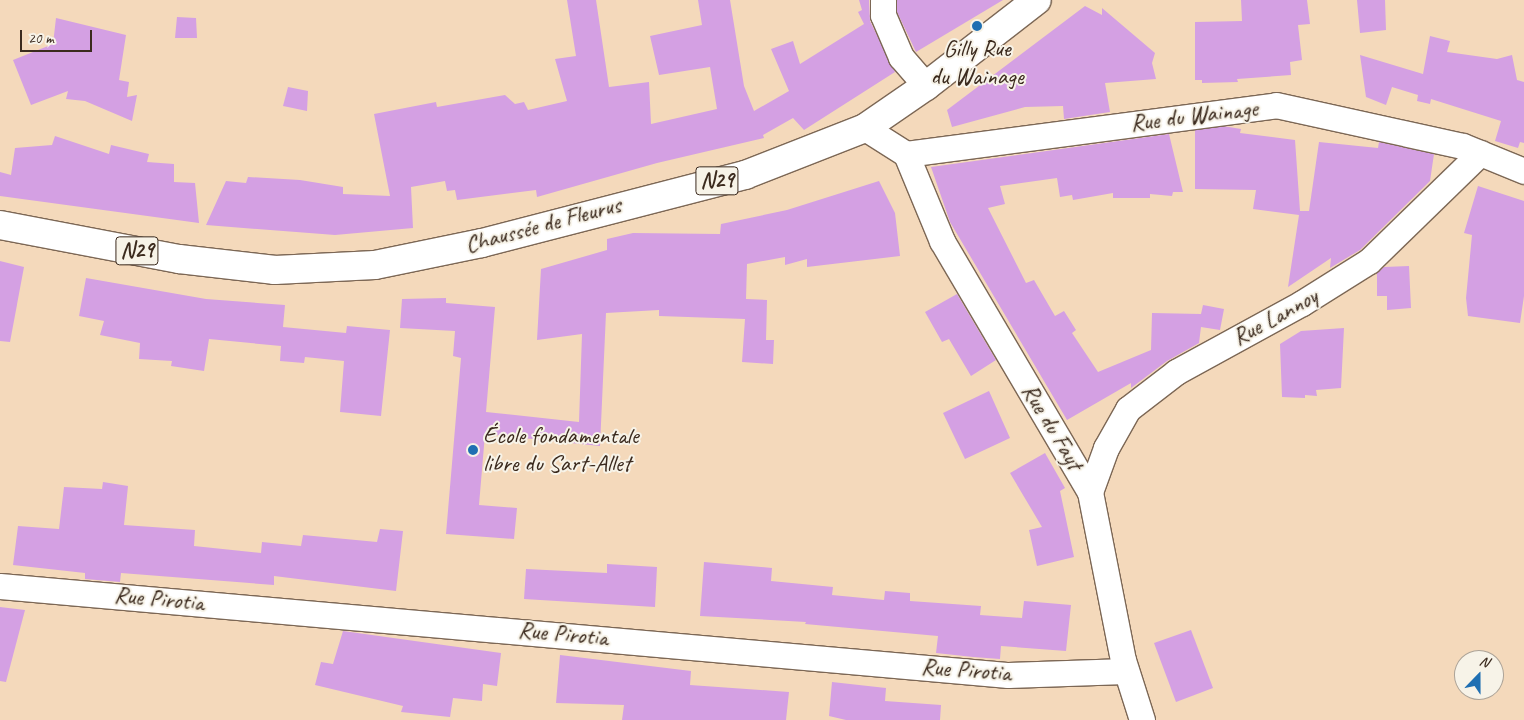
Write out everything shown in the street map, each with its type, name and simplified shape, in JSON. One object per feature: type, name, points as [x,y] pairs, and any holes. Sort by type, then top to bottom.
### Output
[{"type":"main road","name":"Chaussée de Fleurus","points":[[0,225],[179,259],[275,270],[375,265],[482,243],[745,174],[865,128],[926,86],[1037,0]]},
{"type":"street","points":[[883,0],[884,15],[901,57],[926,86]]},
{"type":"street","name":"Rue du Wainage","points":[[906,154],[1276,105],[1463,146],[1524,171]]},
{"type":"street","points":[[865,128],[906,154]]},
{"type":"street","name":"Rue Lannoy","points":[[1090,492],[1106,448],[1128,409],[1176,372],[1302,303],[1369,261],[1480,153]]},
{"type":"street","name":"Rue du Fayt","points":[[906,154],[942,241],[1090,492],[1126,671],[1142,720]]},
{"type":"street","name":"Rue Pirotia","points":[[0,586],[1008,675],[1126,671]]},
{"type":"building","points":[[567,0],[596,0],[609,87],[649,82],[651,124],[717,109],[710,67],[659,75],[650,36],[702,25],[698,0],[730,0],[744,86],[754,111],[789,91],[771,49],[793,41],[800,64],[864,24],[858,12],[862,10],[859,0],[869,0],[870,21],[895,72],[804,130],[793,118],[763,135],[764,138],[657,163],[537,197],[536,190],[457,200],[455,190],[447,191],[445,181],[411,187],[413,228],[335,235],[206,225],[226,181],[246,183],[248,177],[300,180],[343,187],[343,194],[390,196],[374,114],[436,102],[437,107],[505,95],[515,104],[524,102],[528,110],[567,101],[555,59],[576,56]]},
{"type":"building","points":[[897,0],[1003,0],[916,52],[897,12]]},
{"type":"building","points":[[1241,0],[1307,0],[1310,24],[1298,25],[1302,60],[1290,62],[1291,75],[1237,79],[1238,82],[1202,83],[1202,80],[1195,80],[1195,22],[1242,21]]},
{"type":"building","points":[[1357,0],[1385,0],[1386,30],[1360,33]]},
{"type":"building","points":[[1085,6],[1102,15],[1102,8],[1155,53],[1152,63],[1156,79],[1105,83],[1110,112],[1064,119],[1063,106],[1025,107],[952,127],[947,110]]},
{"type":"building","points":[[177,17],[196,18],[197,38],[175,38]]},
{"type":"building","points":[[56,18],[126,35],[119,80],[129,82],[127,97],[137,95],[132,121],[85,101],[66,99],[68,91],[31,105],[13,60],[53,44]]},
{"type":"building","points":[[1430,36],[1450,41],[1447,52],[1497,59],[1512,55],[1517,80],[1524,82],[1524,143],[1520,142],[1518,148],[1495,141],[1501,121],[1431,99],[1430,104],[1417,101],[1418,95],[1392,87],[1386,105],[1366,97],[1360,55],[1423,74]]},
{"type":"building","points":[[288,87],[308,91],[307,111],[283,106]]},
{"type":"building","points":[[1223,126],[1241,129],[1240,133],[1295,140],[1300,211],[1309,211],[1319,142],[1378,148],[1379,142],[1434,154],[1430,181],[1360,250],[1330,268],[1331,258],[1288,287],[1299,215],[1253,209],[1256,190],[1195,189],[1195,130]]},
{"type":"building","points":[[1169,134],[1183,192],[1173,192],[1172,196],[1150,194],[1150,198],[1113,198],[1113,193],[1073,200],[1072,195],[1060,197],[1057,178],[1000,186],[1005,204],[988,208],[1026,283],[1034,280],[1055,316],[1064,311],[1076,330],[1072,333],[1098,372],[1151,350],[1152,313],[1201,314],[1203,305],[1224,309],[1220,330],[1201,327],[1199,343],[1167,361],[1131,388],[1131,383],[1067,420],[950,222],[931,167]]},
{"type":"building","points":[[55,136],[109,154],[111,145],[149,154],[147,162],[174,164],[174,182],[195,183],[199,223],[0,196],[0,172],[11,175],[15,148],[52,145]]},
{"type":"building","points":[[879,181],[895,213],[900,256],[807,267],[807,259],[785,265],[785,257],[747,264],[746,299],[767,300],[766,340],[774,340],[773,364],[742,362],[745,319],[659,316],[659,310],[606,313],[600,446],[485,434],[479,505],[517,508],[514,539],[446,534],[461,358],[453,356],[455,331],[400,328],[402,299],[446,298],[446,303],[495,307],[486,412],[579,422],[582,334],[537,340],[541,269],[607,250],[607,239],[633,233],[720,234],[721,224],[787,210]]},
{"type":"building","points":[[1478,186],[1524,201],[1524,296],[1520,323],[1468,316],[1466,298],[1472,235],[1464,233]]},
{"type":"building","points":[[0,261],[24,267],[10,342],[0,341]]},
{"type":"building","points":[[1409,266],[1411,308],[1387,310],[1387,296],[1377,296],[1377,273],[1384,267]]},
{"type":"building","points":[[86,278],[206,299],[285,305],[283,327],[346,333],[347,326],[390,330],[381,416],[340,412],[344,361],[305,357],[304,363],[280,361],[281,346],[209,339],[204,371],[171,366],[172,361],[139,359],[140,343],[100,335],[104,321],[79,316]]},
{"type":"building","points":[[957,294],[996,360],[971,376],[949,339],[942,342],[925,312]]},
{"type":"building","points":[[1344,328],[1341,388],[1316,390],[1317,396],[1305,395],[1305,398],[1282,397],[1280,344],[1301,331]]},
{"type":"building","points":[[989,391],[1010,438],[965,459],[943,413]]},
{"type":"building","points":[[1045,453],[1065,488],[1060,491],[1074,557],[1037,566],[1029,530],[1042,527],[1010,473]]},
{"type":"building","points":[[103,482],[128,486],[124,525],[195,530],[194,546],[261,553],[262,542],[301,546],[303,535],[377,542],[380,529],[403,531],[396,591],[274,576],[274,585],[121,573],[120,582],[85,579],[85,573],[13,565],[18,526],[59,529],[64,487],[102,489]]},
{"type":"building","points":[[704,562],[772,568],[771,581],[833,587],[832,595],[884,600],[885,591],[910,593],[910,601],[981,606],[980,615],[1022,618],[1024,601],[1071,605],[1066,651],[1001,646],[1000,659],[973,657],[936,653],[938,636],[805,624],[806,622],[700,616]]},
{"type":"building","points":[[607,564],[657,567],[655,607],[524,599],[526,569],[607,573]]},
{"type":"building","points":[[0,607],[25,610],[6,682],[0,681]]},
{"type":"building","points":[[1191,630],[1213,688],[1176,702],[1154,643]]},
{"type":"building","points":[[343,631],[501,653],[497,686],[483,684],[482,701],[453,698],[450,717],[401,712],[403,706],[315,685],[321,662],[333,664]]},
{"type":"building","points":[[560,655],[691,671],[690,685],[789,692],[786,720],[622,720],[624,705],[556,703]]},
{"type":"building","points":[[832,682],[886,688],[885,701],[941,705],[940,720],[846,720],[829,716]]},
{"type":"place","name":"Gilly Rue du Wainage","points":[[977,26]]},
{"type":"place","name":"École fondamentale libre du Sart-Allet","points":[[473,450]]}]
